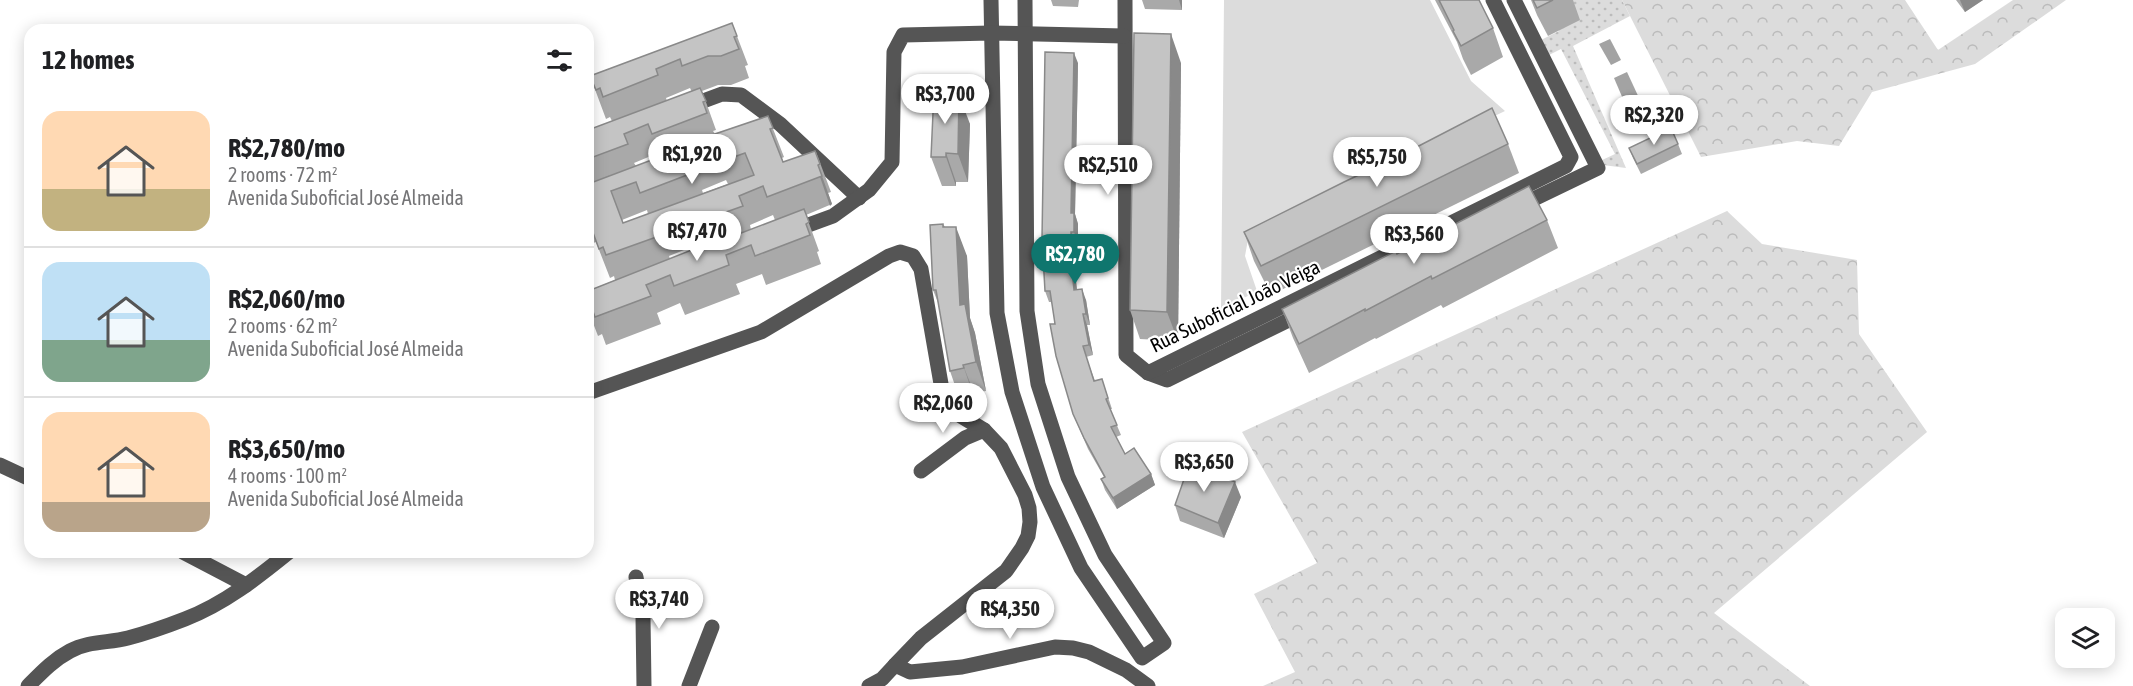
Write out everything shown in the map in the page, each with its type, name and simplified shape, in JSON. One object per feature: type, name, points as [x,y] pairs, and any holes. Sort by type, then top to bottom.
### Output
[{"type":"street","points":[[991,0],[997,313],[1012,392],[1042,487],[1081,568],[1142,658],[1164,643],[1105,555],[1068,477],[1038,384],[1027,311],[1025,0]]},
{"type":"street","name":"Rua Suboficial João Veiga","points":[[1125,0],[1126,355],[1148,373],[1167,380],[1318,306]]},
{"type":"street","name":"Rua Suboficial João Veiga","points":[[1148,373],[1566,166],[1571,157],[1493,0]]},
{"type":"street","points":[[1501,215],[1598,168],[1514,0]]},
{"type":"street","points":[[780,235],[833,216],[870,190],[892,162],[894,52],[903,35],[991,33],[1124,36]]},
{"type":"street","points":[[672,112],[722,94],[741,95],[780,124],[859,198]]},
{"type":"street","points":[[763,134],[780,124]]},
{"type":"street","points":[[594,391],[761,332],[889,256],[900,252],[913,256],[921,268],[944,401],[948,408],[984,430],[1001,448],[1025,495],[1030,515],[1028,536],[1006,571],[921,638],[882,679],[869,686]]},
{"type":"street","points":[[921,471],[965,438],[984,430]]},
{"type":"street","points":[[0,465],[24,476]]},
{"type":"street","points":[[194,558],[246,585]]},
{"type":"street","points":[[28,686],[54,661],[72,650],[89,644],[128,638],[185,619],[217,605],[281,558]]},
{"type":"street","points":[[636,577],[643,617],[644,686]]},
{"type":"street","points":[[689,686],[712,627]]},
{"type":"street","points":[[895,665],[910,672],[962,667],[1055,647],[1073,648],[1089,652],[1126,670],[1148,686]]},
{"type":"green space","points":[[1224,0],[1430,0],[1471,81],[1505,111],[1249,234],[1245,256],[1257,291],[1221,310]]},
{"type":"green space","points":[[1561,0],[1622,0],[1630,16],[1573,46],[1626,168],[1603,165],[1600,161],[1615,154],[1561,49],[1547,56],[1539,41],[1559,31]]},
{"type":"green space","points":[[1622,0],[1905,0],[1938,50],[2013,0],[2066,0],[1975,64],[1872,92],[1839,146],[1797,141],[1701,157]]},
{"type":"green space","points":[[1727,211],[1762,244],[1857,260],[1859,334],[1927,432],[1714,613],[1810,686],[1263,686],[1295,672],[1254,594],[1317,563],[1242,432]]},
{"type":"shaded area","points":[[1610,39],[1621,60],[1611,65],[1599,44]]},
{"type":"shaded area","points":[[1627,72],[1646,113],[1632,120],[1614,78]]},
{"type":"building","points":[[1439,0],[1479,0],[1493,28],[1461,46]]},
{"type":"building","points":[[1533,0],[1553,0],[1537,8]]},
{"type":"building","points":[[732,23],[737,36],[734,37],[739,49],[721,56],[708,56],[682,66],[680,59],[656,69],[658,75],[603,97],[600,88],[596,90],[594,85],[594,75]]},
{"type":"building","points":[[1134,33],[1171,34],[1167,312],[1130,310]]},
{"type":"building","points":[[1045,52],[1074,53],[1071,213],[1074,213],[1074,232],[1071,232],[1071,260],[1074,290],[1082,289],[1086,314],[1083,314],[1089,345],[1083,346],[1094,381],[1102,379],[1108,398],[1106,399],[1117,425],[1111,427],[1125,454],[1134,448],[1151,474],[1113,498],[1101,479],[1105,477],[1073,414],[1056,356],[1050,324],[1055,324],[1050,291],[1045,291],[1042,238]]},
{"type":"building","points":[[700,88],[706,101],[703,102],[707,113],[652,134],[648,124],[624,134],[628,144],[594,157],[594,128]]},
{"type":"building","points":[[934,91],[947,92],[947,95],[959,95],[958,154],[946,153],[946,157],[931,157]]},
{"type":"building","points":[[1492,108],[1508,144],[1261,266],[1244,232]]},
{"type":"building","points":[[768,116],[773,128],[770,129],[783,162],[815,151],[822,176],[767,197],[763,186],[739,196],[743,206],[687,226],[684,217],[659,228],[662,235],[606,255],[603,247],[599,249],[594,235],[594,182],[707,139],[706,137]],"holes":[[[716,151],[720,162],[745,153],[754,175],[623,223],[611,191],[636,182],[640,193],[695,172],[691,162]]]},
{"type":"building","points":[[1671,128],[1678,144],[1637,164],[1629,148]]},
{"type":"building","points":[[1529,186],[1547,220],[1299,344],[1282,309],[1396,251],[1397,254]]},
{"type":"building","points":[[804,209],[809,222],[806,224],[810,235],[755,256],[751,245],[726,255],[729,265],[674,286],[670,275],[646,285],[651,296],[595,317],[594,289],[722,238],[723,240]]},
{"type":"building","points":[[943,224],[943,227],[956,227],[960,305],[965,304],[976,362],[950,371],[936,290],[933,290],[930,225]]},
{"type":"building","points":[[1190,462],[1235,482],[1218,523],[1175,505]]}]
